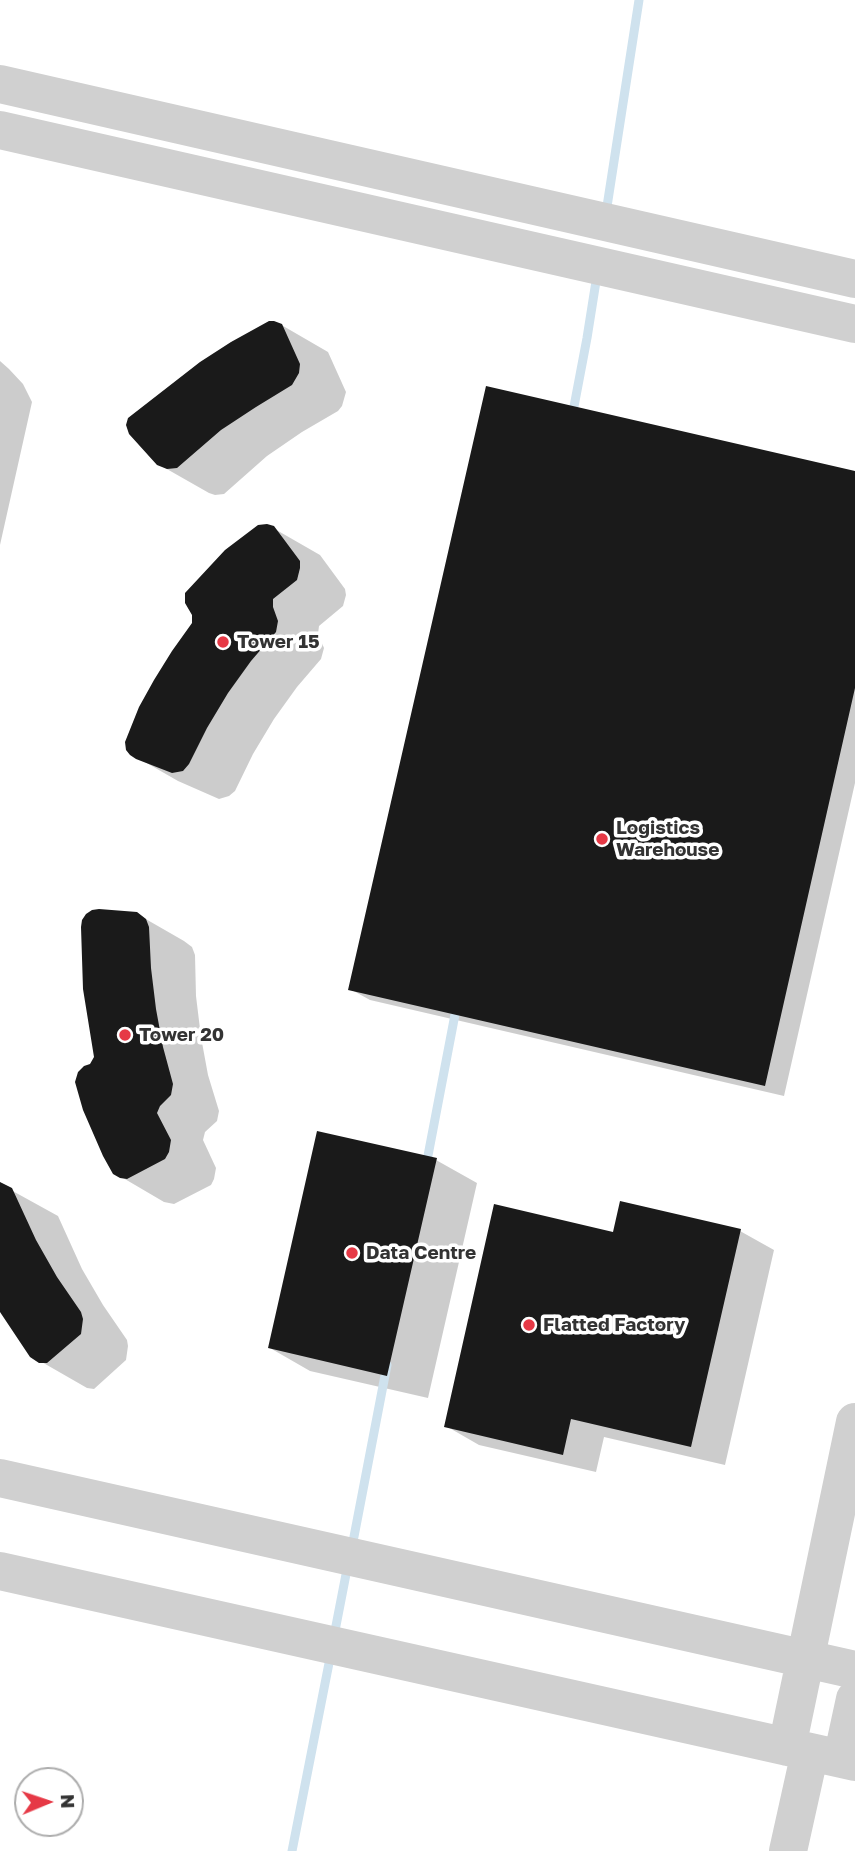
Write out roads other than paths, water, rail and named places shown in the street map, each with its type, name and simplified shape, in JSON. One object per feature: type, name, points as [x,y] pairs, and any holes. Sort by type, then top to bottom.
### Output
[{"type":"street","points":[[0,84],[855,279]]},
{"type":"street","points":[[0,130],[855,324]]},
{"type":"street","points":[[824,1755],[805,1659],[855,1422]]},
{"type":"street","points":[[0,1478],[855,1670]]},
{"type":"street","points":[[0,1571],[824,1755]]},
{"type":"street","points":[[788,1851],[824,1755],[855,1699]]},
{"type":"waterway","points":[[606,213],[639,0]]},
{"type":"waterway","points":[[572,417],[597,275]]},
{"type":"waterway","points":[[426,1166],[457,1004]]},
{"type":"waterway","points":[[352,1547],[387,1365]]},
{"type":"waterway","points":[[334,1636],[348,1564]]},
{"type":"waterway","points":[[292,1851],[331,1653]]},
{"type":"place","name":"Tower 15","points":[[223,642]]},
{"type":"place","name":"Logistics Warehouse","points":[[602,839]]},
{"type":"place","name":"Tower 20","points":[[125,1035]]},
{"type":"place","name":"Data Centre","points":[[352,1253]]},
{"type":"place","name":"Flatted Factory","points":[[529,1325]]}]
